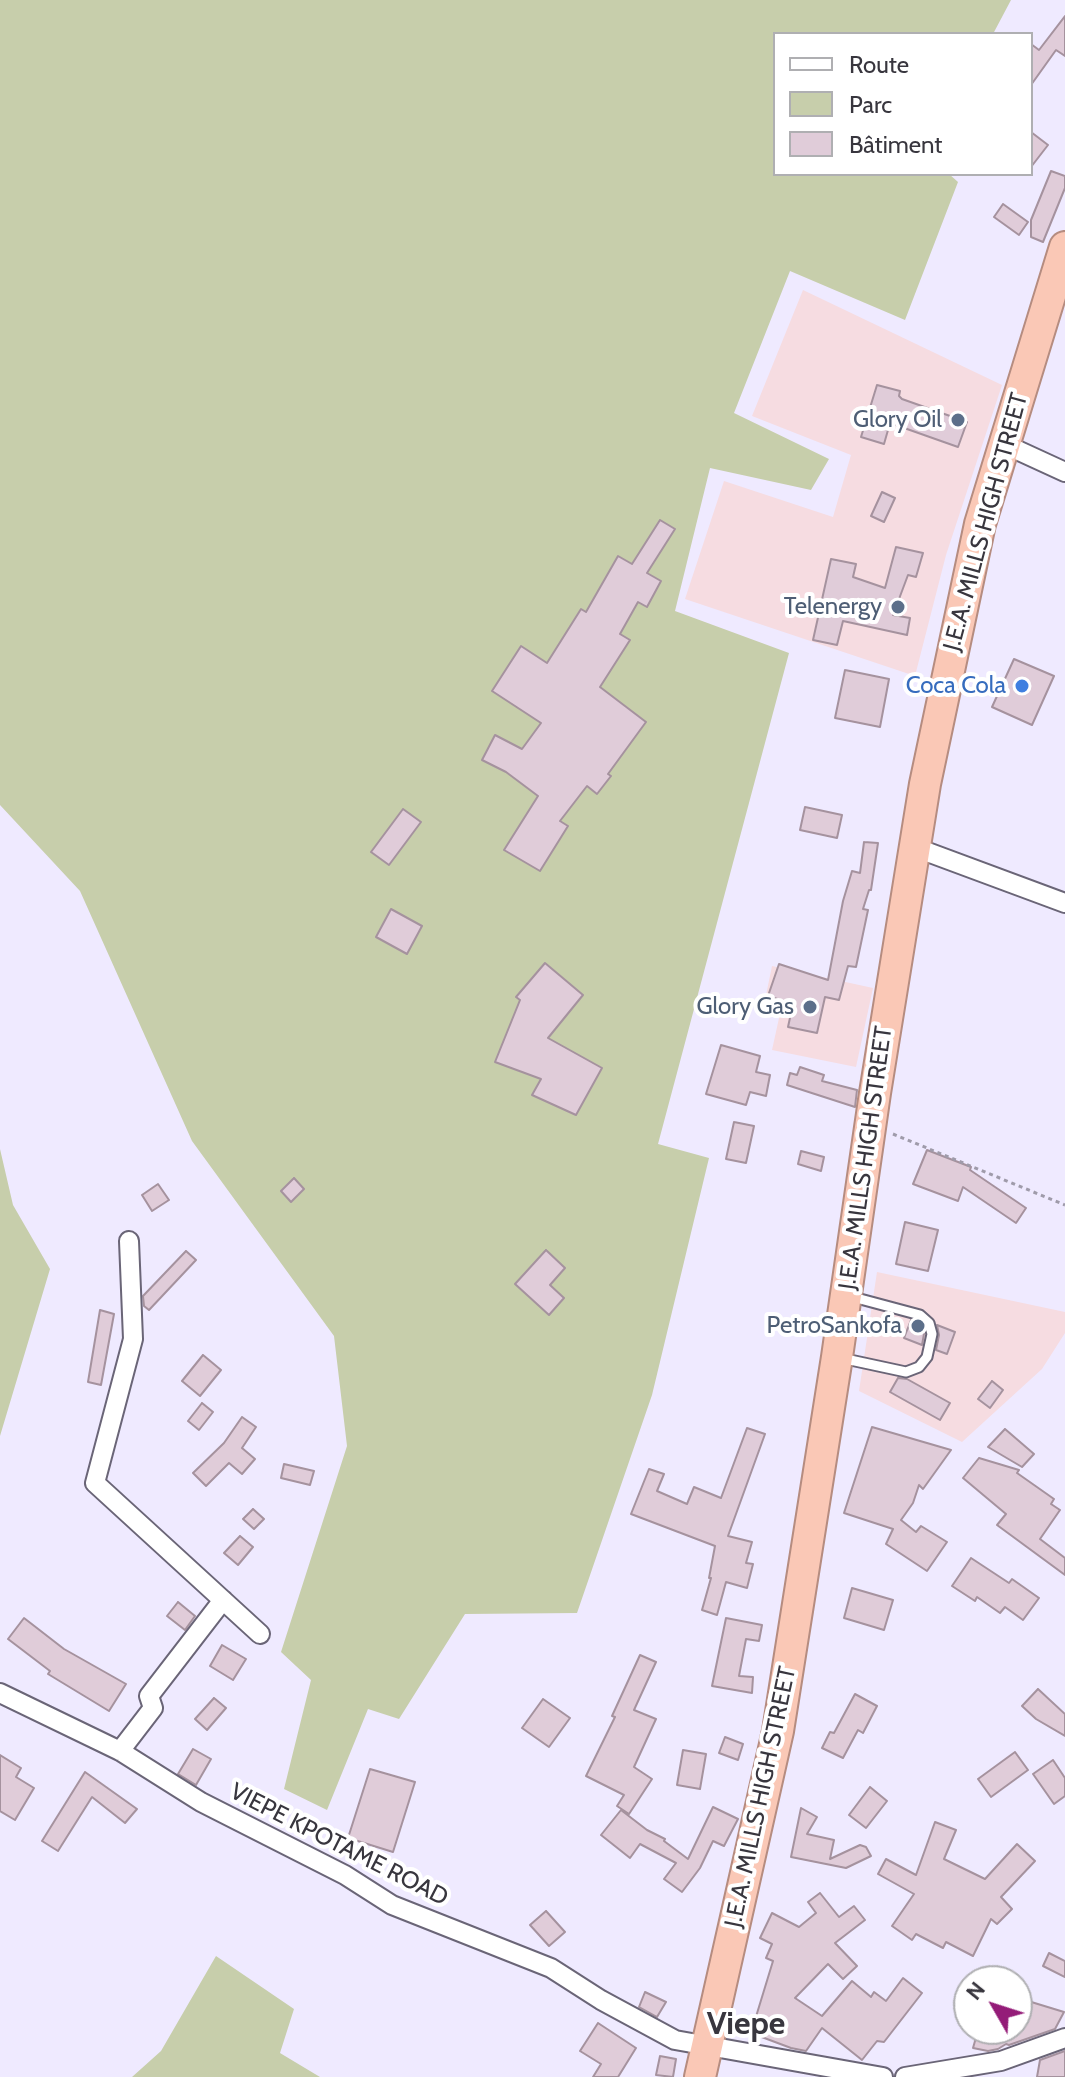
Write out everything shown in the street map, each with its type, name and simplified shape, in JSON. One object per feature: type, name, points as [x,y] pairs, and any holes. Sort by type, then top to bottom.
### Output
[{"type":"highway","name":"J.E.A. MILLS HIGH STREET","points":[[700,2077],[778,1731],[914,847],[960,611],[980,524],[1065,247]]},
{"type":"street","points":[[1004,444],[1065,472]]},
{"type":"street","points":[[914,847],[1065,903]]},
{"type":"street","points":[[129,1241],[133,1339],[95,1483],[260,1634]]},
{"type":"street","points":[[120,1751],[153,1708],[149,1696],[223,1600]]},
{"type":"street","name":"VIEPE KPOTAME ROAD","points":[[0,1693],[120,1751],[201,1802],[345,1875],[392,1905],[551,1968],[601,2000],[675,2040],[883,2077]]},
{"type":"street","points":[[905,2077],[1001,2061],[1065,2038]]},
{"type":"lane","points":[[837,1357],[906,1372],[919,1367],[927,1357],[932,1334],[929,1323],[920,1315],[861,1297],[846,1296]]},
{"type":"path","points":[[871,1124],[1065,1205]]},
{"type":"shaded area","points":[[803,290],[1002,385],[946,555],[915,676],[685,599],[724,481],[833,517],[851,455],[752,416]]},
{"type":"shaded area","points":[[772,966],[873,988],[856,1067],[772,1050],[781,1009],[764,1005]]},
{"type":"shaded area","points":[[877,1272],[1065,1312],[1065,1333],[1042,1369],[962,1442],[859,1391]]},
{"type":"green space","points":[[0,0],[1011,0],[994,32],[773,32],[773,176],[951,176],[958,182],[905,320],[790,271],[734,413],[829,459],[811,490],[710,468],[675,611],[789,653],[658,1144],[709,1158],[652,1395],[577,1613],[465,1614],[399,1719],[368,1709],[327,1810],[284,1789],[311,1680],[281,1652],[347,1446],[334,1336],[192,1141],[80,891],[0,805]]},
{"type":"green space","points":[[0,1149],[13,1205],[50,1269],[0,1436]]},
{"type":"green space","points":[[216,1956],[294,2009],[280,2053],[320,2077],[132,2077],[161,2051]]},
{"type":"building","points":[[1065,16],[1065,56],[1056,50],[1033,82],[1033,46],[1039,50]]},
{"type":"building","points":[[1033,134],[1048,145],[1033,164]]},
{"type":"building","points":[[1051,171],[1065,176],[1065,188],[1043,242],[1031,237],[1031,220]]},
{"type":"building","points":[[1003,204],[1028,222],[1019,235],[994,217]]},
{"type":"building","points":[[877,385],[900,391],[902,399],[967,422],[958,447],[890,423],[884,444],[861,437]]},
{"type":"building","points":[[882,492],[895,498],[884,522],[871,516]]},
{"type":"building","points":[[660,520],[675,529],[647,573],[661,581],[647,607],[638,602],[620,634],[630,640],[600,687],[646,722],[597,794],[587,786],[560,821],[568,826],[540,871],[504,850],[538,796],[506,772],[482,760],[495,735],[522,749],[541,723],[492,691],[521,646],[547,663],[581,609],[586,612],[618,556],[632,564]]},
{"type":"building","points":[[896,547],[923,553],[916,577],[908,575],[893,615],[910,618],[907,635],[843,621],[837,645],[813,640],[831,559],[856,564],[853,577],[885,588]]},
{"type":"building","points":[[1014,659],[1054,676],[1032,725],[992,707]]},
{"type":"building","points":[[845,670],[889,679],[880,727],[835,718]]},
{"type":"building","points":[[805,807],[842,815],[837,838],[800,830]]},
{"type":"building","points":[[403,809],[421,822],[389,865],[371,852]]},
{"type":"building","points":[[864,842],[878,843],[871,890],[863,909],[868,910],[856,967],[848,966],[839,1000],[825,997],[817,1033],[788,1027],[793,1004],[768,996],[779,964],[828,980],[843,901],[852,871],[860,873]]},
{"type":"building","points":[[391,909],[422,926],[407,954],[376,937]]},
{"type":"building","points":[[545,963],[583,995],[548,1038],[602,1068],[576,1115],[532,1095],[541,1079],[495,1062],[520,1000],[516,997]]},
{"type":"building","points":[[721,1045],[760,1056],[756,1072],[770,1075],[766,1096],[750,1092],[746,1105],[706,1094]]},
{"type":"building","points":[[800,1067],[824,1075],[822,1081],[857,1090],[855,1107],[787,1085],[790,1073],[797,1075]]},
{"type":"building","points":[[734,1122],[754,1126],[746,1163],[726,1159]]},
{"type":"building","points":[[927,1150],[971,1167],[970,1170],[1026,1208],[1016,1223],[963,1187],[958,1201],[913,1184]]},
{"type":"building","points":[[801,1151],[824,1157],[821,1171],[798,1164]]},
{"type":"building","points":[[294,1178],[304,1189],[291,1202],[281,1191]]},
{"type":"building","points":[[158,1184],[169,1200],[152,1211],[142,1195]]},
{"type":"building","points":[[905,1222],[938,1230],[928,1271],[896,1264]]},
{"type":"building","points":[[546,1250],[565,1268],[550,1285],[564,1298],[549,1315],[515,1284]]},
{"type":"building","points":[[186,1251],[196,1260],[149,1310],[144,1306],[143,1296]]},
{"type":"building","points":[[100,1310],[114,1314],[101,1385],[88,1382]]},
{"type":"building","points":[[911,1320],[922,1327],[922,1345],[904,1338]]},
{"type":"building","points":[[937,1325],[955,1332],[947,1354],[936,1350]]},
{"type":"building","points":[[203,1355],[221,1370],[200,1396],[182,1381]]},
{"type":"building","points":[[898,1378],[907,1379],[950,1403],[940,1420],[890,1392]]},
{"type":"building","points":[[992,1381],[1003,1390],[990,1408],[978,1399]]},
{"type":"building","points":[[202,1403],[213,1412],[199,1430],[188,1421]]},
{"type":"building","points":[[242,1417],[256,1427],[242,1448],[255,1459],[242,1474],[229,1463],[206,1486],[193,1473],[224,1443]]},
{"type":"building","points":[[872,1427],[951,1450],[923,1489],[919,1485],[913,1503],[901,1520],[916,1532],[921,1526],[947,1542],[927,1571],[886,1544],[893,1529],[844,1513]]},
{"type":"building","points":[[747,1428],[765,1434],[728,1536],[752,1542],[746,1563],[753,1564],[747,1588],[726,1582],[717,1615],[702,1610],[711,1578],[715,1546],[631,1514],[649,1469],[664,1474],[657,1491],[687,1504],[694,1487],[721,1498]]},
{"type":"building","points":[[1005,1429],[1034,1454],[1022,1467],[988,1447]]},
{"type":"building","points":[[979,1458],[1019,1470],[1017,1473],[1054,1499],[1051,1504],[1060,1510],[1040,1539],[1065,1558],[1065,1575],[997,1525],[1006,1514],[963,1478]]},
{"type":"building","points":[[284,1464],[314,1471],[310,1485],[281,1478]]},
{"type":"building","points":[[253,1509],[264,1519],[254,1529],[243,1519]]},
{"type":"building","points":[[240,1536],[253,1547],[238,1565],[224,1553]]},
{"type":"building","points":[[971,1558],[1009,1583],[1012,1579],[1039,1598],[1023,1620],[1005,1607],[1000,1613],[977,1597],[975,1601],[952,1586]]},
{"type":"building","points":[[852,1588],[893,1600],[884,1630],[844,1618]]},
{"type":"building","points":[[178,1602],[195,1616],[185,1630],[167,1616]]},
{"type":"building","points":[[24,1618],[64,1649],[126,1684],[109,1711],[48,1674],[50,1671],[8,1639]]},
{"type":"building","points":[[726,1618],[762,1625],[759,1641],[746,1639],[739,1676],[753,1677],[752,1693],[712,1686]]},
{"type":"building","points":[[222,1645],[246,1659],[233,1680],[210,1666]]},
{"type":"building","points":[[640,1655],[656,1662],[634,1710],[656,1719],[634,1767],[652,1779],[629,1814],[617,1806],[624,1795],[586,1776],[615,1717],[612,1716]]},
{"type":"building","points":[[1038,1689],[1065,1714],[1065,1736],[1036,1719],[1022,1706]]},
{"type":"building","points":[[855,1694],[877,1706],[863,1733],[858,1730],[843,1758],[822,1748],[830,1732],[834,1733]]},
{"type":"building","points":[[214,1698],[226,1708],[207,1730],[195,1719]]},
{"type":"building","points":[[543,1699],[570,1718],[549,1747],[522,1728]]},
{"type":"building","points":[[725,1737],[743,1744],[738,1760],[719,1753]]},
{"type":"building","points":[[193,1749],[211,1759],[196,1785],[178,1774]]},
{"type":"building","points":[[683,1750],[706,1754],[700,1789],[677,1785]]},
{"type":"building","points":[[1015,1752],[1028,1770],[991,1797],[978,1779]]},
{"type":"building","points":[[0,1755],[21,1768],[16,1777],[34,1788],[15,1820],[0,1811]]},
{"type":"building","points":[[1053,1760],[1065,1778],[1065,1796],[1054,1804],[1033,1774]]},
{"type":"building","points":[[370,1769],[415,1782],[393,1852],[348,1838]]},
{"type":"building","points":[[85,1772],[137,1809],[125,1823],[92,1797],[58,1851],[42,1841]]},
{"type":"building","points":[[870,1787],[887,1801],[866,1828],[849,1815]]},
{"type":"building","points":[[713,1807],[738,1819],[724,1846],[713,1841],[700,1868],[682,1892],[664,1879],[676,1863],[640,1844],[630,1858],[601,1835],[621,1810],[665,1839],[688,1859]]},
{"type":"building","points":[[801,1808],[817,1817],[807,1834],[834,1840],[830,1859],[860,1845],[866,1847],[871,1856],[846,1868],[791,1857]]},
{"type":"building","points":[[935,1822],[956,1830],[944,1859],[985,1879],[1017,1844],[1035,1861],[1001,1897],[1012,1909],[997,1924],[991,1919],[973,1956],[946,1942],[943,1948],[916,1934],[912,1940],[892,1926],[914,1894],[878,1874],[886,1859],[916,1875]]},
{"type":"building","points":[[820,1893],[839,1917],[854,1906],[865,1920],[835,1943],[857,1966],[843,1979],[828,1964],[795,1998],[822,2016],[852,1981],[871,1997],[874,1992],[886,2001],[903,1978],[922,1993],[884,2042],[877,2041],[862,2060],[822,2028],[806,2051],[751,2033],[773,1961],[766,1958],[772,1944],[760,1938],[772,1913],[799,1927],[816,1913],[808,1902]]},
{"type":"building","points":[[546,1911],[565,1932],[549,1946],[530,1925]]},
{"type":"building","points":[[1049,1953],[1065,1961],[1065,1977],[1043,1966]]},
{"type":"building","points":[[645,1992],[666,2002],[657,2017],[639,2007]]},
{"type":"building","points":[[1033,2003],[1064,2012],[1055,2029],[1033,2037]]},
{"type":"building","points":[[598,2023],[636,2048],[618,2077],[593,2077],[601,2064],[580,2051]]},
{"type":"building","points":[[974,2045],[1004,2045],[988,2051],[973,2048]]},
{"type":"building","points":[[1065,2051],[1065,2077],[1037,2077],[1040,2060]]},
{"type":"building","points":[[660,2056],[676,2059],[673,2077],[656,2075]]},
{"type":"place","name":"Glory Oil","points":[[958,420]]},
{"type":"place","name":"Telenergy","points":[[898,607]]},
{"type":"place","name":"Coca Cola","points":[[1022,686]]},
{"type":"place","name":"Glory Gas","points":[[810,1007]]},
{"type":"place","name":"PetroSankofa","points":[[918,1326]]},
{"type":"district","name":"Viepe","points":[[746,2025]]}]
